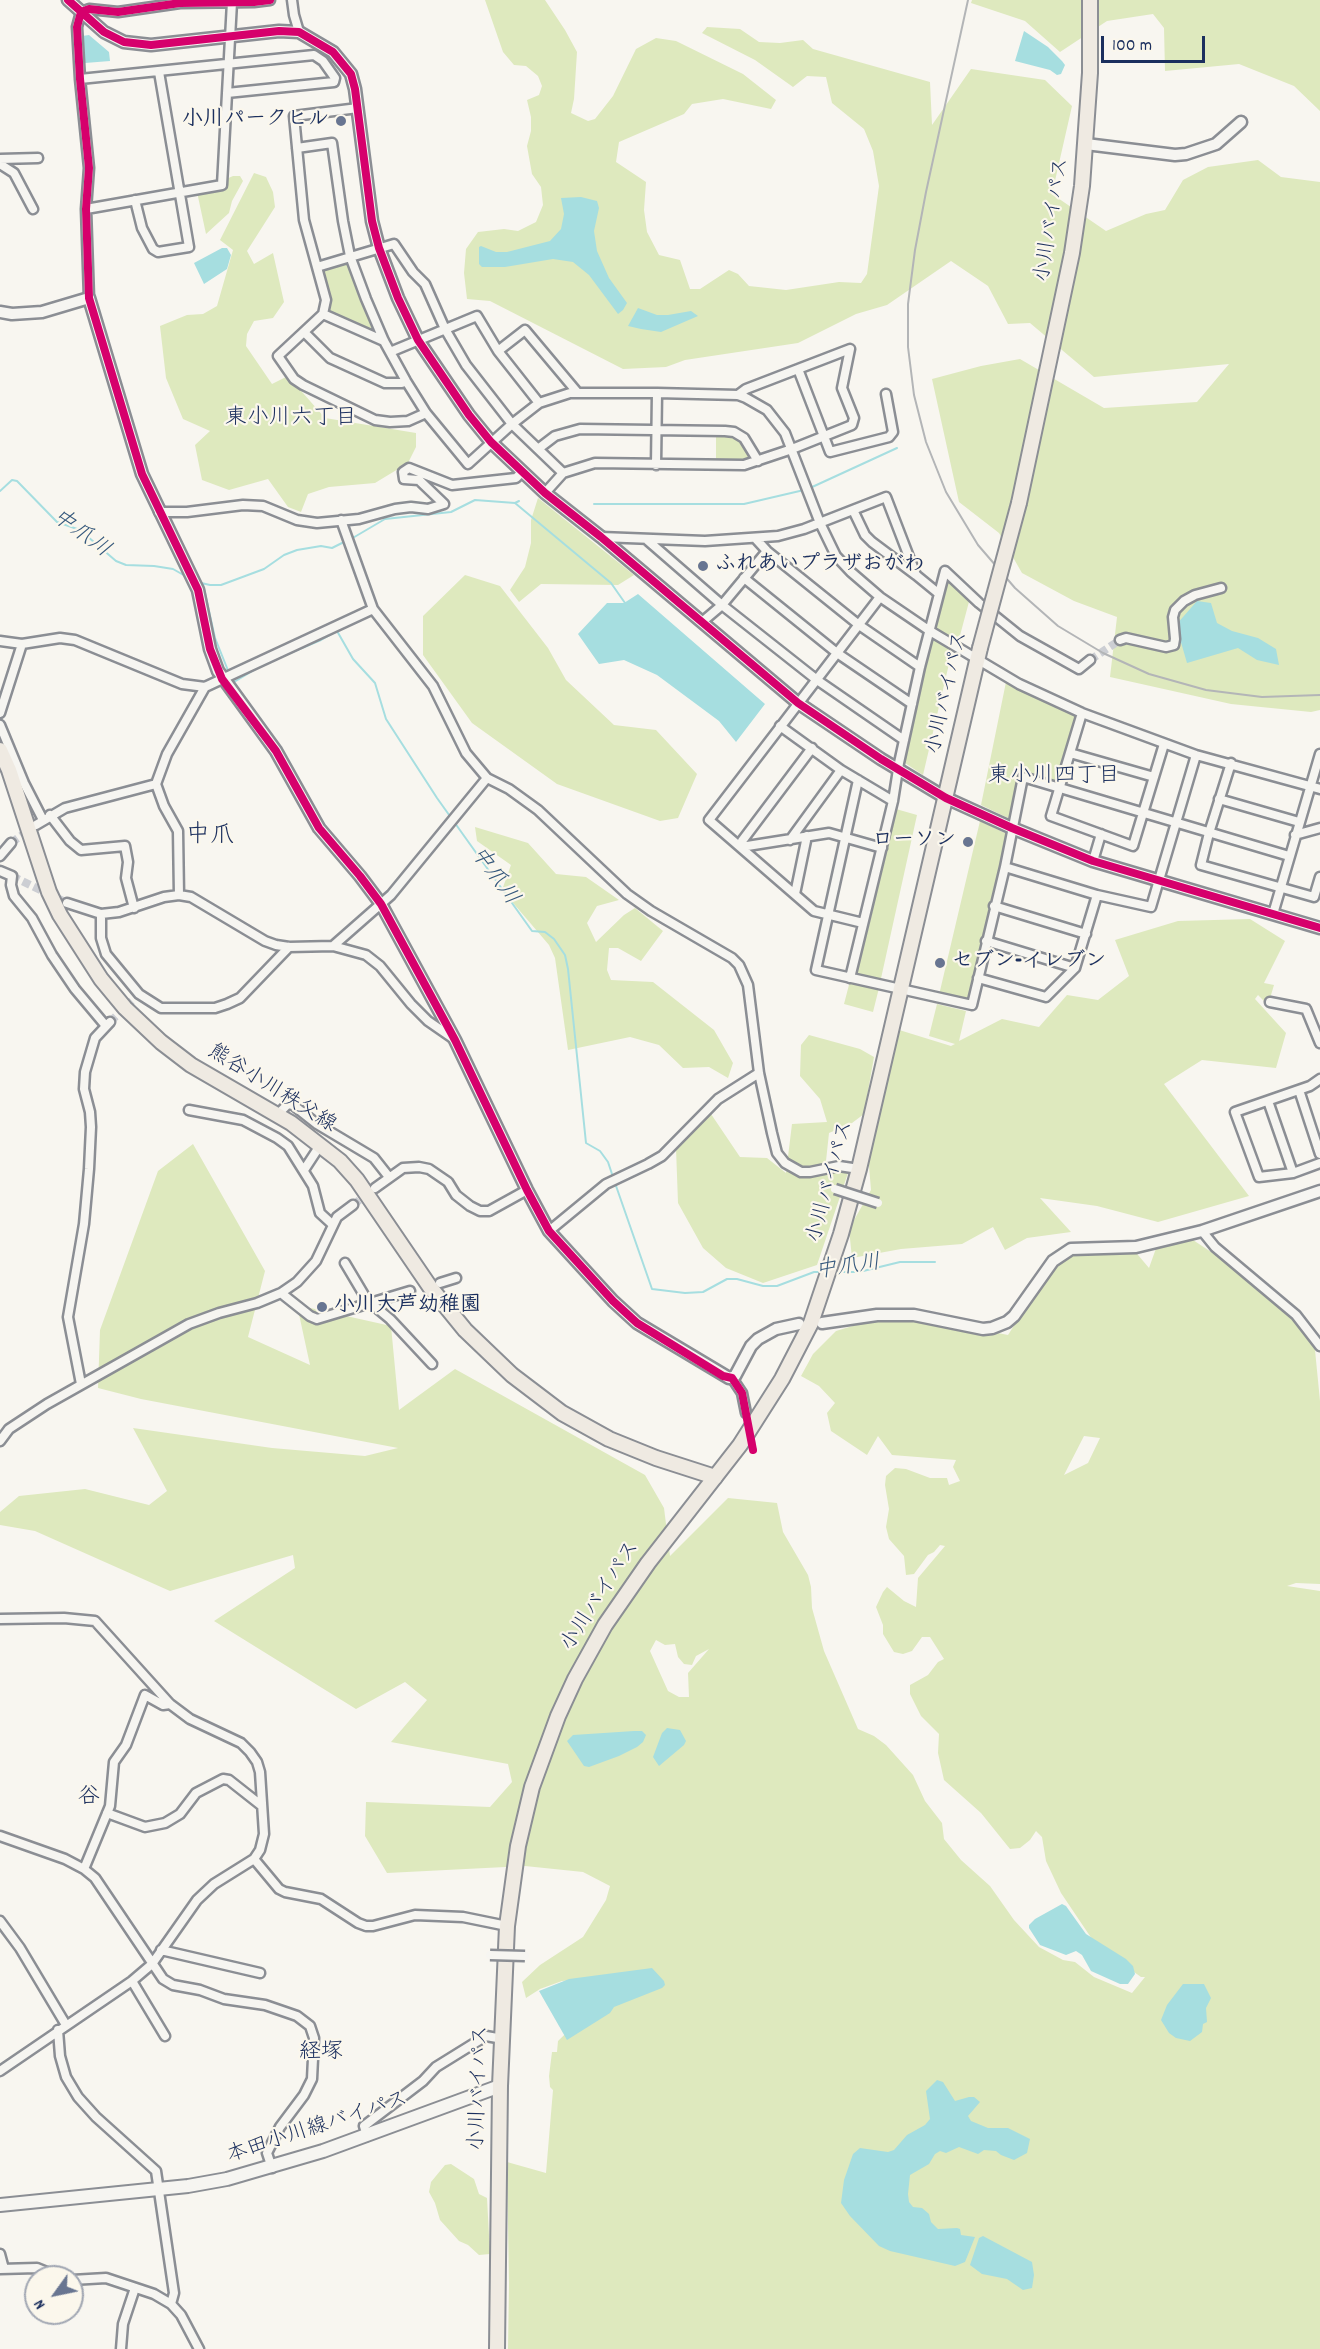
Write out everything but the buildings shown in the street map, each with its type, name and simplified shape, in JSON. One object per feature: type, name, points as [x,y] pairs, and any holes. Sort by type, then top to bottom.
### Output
[{"type":"main road","name":"小川バイパス","points":[[497,2349],[500,2086],[507,1926],[513,1870],[523,1819],[544,1752],[588,1655],[623,1597],[761,1413],[811,1323],[841,1234],[859,1169],[979,654],[1019,503],[1060,314],[1076,230],[1086,144],[1090,73],[1090,0]]},
{"type":"main road","name":"熊谷小川秩父線","points":[[0,750],[9,770],[49,892],[72,936],[124,1008],[161,1042],[210,1076],[321,1144],[357,1180],[430,1287],[465,1329],[512,1375],[562,1413],[609,1439],[715,1477]]},
{"type":"main road","name":"本田小川線バイパス","points":[[0,2205],[159,2189],[227,2179],[272,2168],[367,2136],[500,2086]]},
{"type":"street","points":[[68,0],[104,32],[124,42],[151,45],[279,31],[299,33],[322,44],[342,62],[351,74],[358,108],[372,221],[379,248],[398,298],[418,340],[469,415],[491,442],[545,493],[601,537],[798,703],[899,770],[946,798],[1012,828],[1093,861],[1320,928]]},
{"type":"street","points":[[81,12],[88,9],[118,12],[180,3],[270,0]]},
{"type":"street","points":[[292,0],[299,33]]},
{"type":"street","points":[[86,209],[222,185],[232,2]]},
{"type":"street","points":[[81,12],[78,27],[80,79],[89,168],[86,209],[89,298],[142,474],[198,590],[210,649],[222,679],[276,751],[319,828],[381,904],[455,1040],[549,1232],[613,1301],[637,1323],[723,1376],[732,1378],[742,1394],[746,1413]]},
{"type":"street","points":[[80,79],[314,55],[323,61],[335,78],[334,82],[227,93]]},
{"type":"street","points":[[135,200],[141,228],[153,249],[158,252],[189,247],[159,72]]},
{"type":"street","points":[[358,108],[294,116],[304,220],[326,300],[323,314],[278,356],[294,379],[303,385],[375,420],[408,421],[426,413]]},
{"type":"street","points":[[1086,144],[1175,155],[1186,154],[1216,144],[1241,122]]},
{"type":"street","points":[[297,148],[332,143],[350,256],[384,341],[426,413],[468,464],[539,403],[578,392],[738,395],[767,410],[785,433],[820,523],[836,556],[880,597],[930,632],[979,654],[1019,684],[1082,713],[1196,755],[1320,789]]},
{"type":"street","points":[[0,161],[38,158]]},
{"type":"street","points":[[0,161],[14,173],[33,209]]},
{"type":"street","points":[[317,267],[394,244],[424,284],[445,329],[466,365],[512,424],[563,473]]},
{"type":"street","points":[[0,312],[12,314],[42,312],[89,298]]},
{"type":"street","points":[[323,314],[384,341]]},
{"type":"street","points":[[390,352],[477,316],[498,351],[539,403]]},
{"type":"street","points":[[498,351],[525,330],[578,392]]},
{"type":"street","points":[[305,333],[330,358],[351,368],[385,383],[406,381]]},
{"type":"street","points":[[545,493],[563,473],[595,463],[744,465],[852,425],[854,418],[842,388],[850,349],[746,389],[738,395]]},
{"type":"street","points":[[798,369],[831,453],[889,437],[893,432],[886,394]]},
{"type":"street","points":[[656,465],[657,393]]},
{"type":"street","points":[[538,449],[555,436],[580,429],[734,432],[744,438],[758,461]]},
{"type":"street","points":[[159,512],[187,513],[243,505],[263,506],[297,520],[318,523],[359,519],[395,509],[411,507],[428,509],[444,504],[419,480],[404,478],[403,472],[409,468],[452,486],[516,478],[522,472]]},
{"type":"street","points":[[601,537],[705,541],[778,536],[820,523],[886,497],[916,575]]},
{"type":"street","points":[[854,510],[872,542],[938,593]]},
{"type":"street","points":[[341,520],[373,609],[433,686],[466,753],[487,778],[509,789],[538,810],[627,894],[651,911],[732,958],[739,965],[748,985],[759,1073],[777,1153],[785,1163],[801,1172],[839,1166],[859,1169]]},
{"type":"street","points":[[646,538],[722,605],[817,680],[904,740]]},
{"type":"street","points":[[756,539],[766,551],[859,625],[920,667]]},
{"type":"street","points":[[702,622],[722,605],[766,551]]},
{"type":"street","points":[[850,978],[893,801],[920,667],[945,571],[978,603],[1020,636],[1080,669],[1090,660]]},
{"type":"street","points":[[744,578],[837,653],[912,704]]},
{"type":"street","points":[[1120,640],[1126,638],[1166,647],[1174,645],[1176,639],[1173,617],[1175,610],[1195,595],[1221,588]]},
{"type":"street","points":[[863,923],[814,911],[709,820],[880,597]]},
{"type":"street","points":[[0,641],[22,644],[60,638],[75,640],[182,684],[205,687],[373,609]]},
{"type":"street","points":[[0,713],[22,644]]},
{"type":"street","points":[[179,895],[178,831],[164,806],[156,784],[167,754],[205,687]]},
{"type":"street","points":[[1082,713],[1051,816],[1133,846],[1164,744]]},
{"type":"street","points":[[0,725],[24,783],[43,820],[81,849],[125,846],[128,862],[126,878],[134,908]]},
{"type":"street","points":[[780,726],[841,770],[893,801]]},
{"type":"street","points":[[741,847],[742,841],[812,748]]},
{"type":"street","points":[[1070,753],[1154,777]]},
{"type":"street","points":[[1273,914],[1320,754]]},
{"type":"street","points":[[1005,867],[1097,895],[1151,907],[1196,755]]},
{"type":"street","points":[[1231,763],[1201,865],[1317,898],[1320,877]]},
{"type":"street","points":[[790,840],[841,770]]},
{"type":"street","points":[[858,780],[816,970],[972,1005],[1005,867],[1023,777],[1289,856]]},
{"type":"street","points":[[333,946],[381,904],[487,778]]},
{"type":"street","points":[[43,820],[82,803],[156,784]]},
{"type":"street","points":[[1219,799],[1299,822]]},
{"type":"street","points":[[1296,836],[1320,828]]},
{"type":"street","points":[[741,847],[829,833],[882,849]]},
{"type":"street","points":[[1093,861],[1101,834]]},
{"type":"street","points":[[795,894],[807,836]]},
{"type":"street","points":[[0,856],[11,843]]},
{"type":"street","points":[[0,871],[12,876],[10,885],[14,896],[32,918],[52,955],[75,990],[108,1024],[95,1038],[85,1072],[84,1089],[91,1127],[89,1169],[84,1224],[68,1317],[81,1384]]},
{"type":"street","points":[[67,903],[101,914],[134,908],[164,897],[179,895],[198,900],[265,941],[289,947],[333,946],[366,955],[380,966],[411,1004],[455,1040]]},
{"type":"street","points":[[978,978],[1046,997],[1075,968],[1097,895]]},
{"type":"street","points":[[994,906],[1086,934]]},
{"type":"street","points":[[101,914],[101,938],[106,954],[140,994],[161,1008],[215,1008],[240,998],[289,947]]},
{"type":"street","points":[[987,941],[1075,968]]},
{"type":"street","points":[[132,1001],[140,994]]},
{"type":"street","points":[[1270,1002],[1306,1009],[1320,1043]]},
{"type":"street","points":[[549,1232],[606,1184],[662,1156],[718,1099],[759,1073]]},
{"type":"street","points":[[1320,1079],[1310,1086],[1235,1112],[1259,1177],[1293,1173],[1320,1163]]},
{"type":"street","points":[[1299,1090],[1320,1154]]},
{"type":"street","points":[[1268,1101],[1293,1173]]},
{"type":"street","points":[[277,1115],[288,1104],[293,1105],[317,1124],[374,1158],[389,1178]]},
{"type":"street","points":[[189,1110],[250,1123],[288,1146],[313,1186],[320,1213],[332,1224]]},
{"type":"street","points":[[304,1170],[321,1144]]},
{"type":"street","points":[[375,1188],[403,1168],[429,1168],[448,1182],[456,1195],[480,1211],[498,1208],[527,1190]]},
{"type":"street","points":[[834,1189],[878,1203]]},
{"type":"street","points":[[822,1323],[877,1315],[902,1314],[983,1329],[992,1328],[1007,1322],[1014,1316],[1060,1254],[1071,1250],[1136,1247],[1202,1231],[1320,1191]]},
{"type":"street","points":[[0,1441],[9,1429],[81,1384],[189,1324],[258,1303],[281,1293],[297,1282],[316,1261],[332,1224],[337,1217],[353,1205]]},
{"type":"street","points":[[1202,1231],[1215,1247],[1296,1315],[1320,1346]]},
{"type":"street","points":[[345,1263],[369,1302],[390,1319],[432,1364]]},
{"type":"street","points":[[440,1282],[456,1278]]},
{"type":"street","points":[[281,1293],[317,1319],[410,1291]]},
{"type":"street","points":[[732,1378],[751,1346],[758,1339],[776,1329],[799,1324]]},
{"type":"street","points":[[0,1619],[64,1618],[95,1621],[170,1704],[190,1719],[241,1743],[257,1762],[260,1772],[263,1842],[255,1859],[214,1884],[196,1900],[152,1964],[132,1981],[0,2070]]},
{"type":"street","points":[[84,1869],[107,1813],[114,1762],[126,1745],[145,1695],[163,1705],[170,1704]]},
{"type":"street","points":[[107,1813],[145,1827],[165,1823],[180,1814],[196,1793],[223,1779],[229,1780],[262,1806]]},
{"type":"street","points":[[0,1836],[65,1859],[84,1869],[104,1887],[163,1979],[224,1999],[266,2005],[297,2016],[310,2026],[314,2038],[312,2079],[304,2095],[280,2127],[267,2153],[272,2168]]},
{"type":"street","points":[[255,1859],[279,1889],[321,1899],[366,1926],[415,1915],[463,1917],[507,1926]]},
{"type":"street","points":[[0,1921],[20,1948],[62,2027],[60,2056],[66,2077],[78,2097],[96,2117],[156,2171],[174,2293],[171,2304]]},
{"type":"street","points":[[161,1950],[260,1973]]},
{"type":"street","points":[[490,1955],[525,1956]]},
{"type":"street","points":[[132,1981],[165,2036]]},
{"type":"street","points":[[367,2136],[364,2126],[423,2081],[436,2067],[486,2037],[503,2039]]},
{"type":"street","points":[[0,2254],[2,2269],[24,2268]]},
{"type":"street","points":[[84,2279],[106,2278],[154,2294],[171,2304],[190,2328],[199,2349]]},
{"type":"street","points":[[122,2349],[123,2324],[135,2288]]},
{"type":"green space","points":[[485,0],[545,0],[577,52],[571,113],[588,121],[595,119],[613,96],[636,49],[656,38],[676,41],[743,74],[776,100],[771,109],[723,99],[692,104],[684,114],[619,142],[616,162],[646,182],[644,210],[647,232],[659,255],[680,260],[690,289],[700,289],[729,270],[738,274],[749,286],[786,290],[839,282],[861,283],[867,274],[879,186],[873,151],[864,129],[832,103],[826,77],[807,76],[793,87],[755,60],[702,33],[707,27],[740,29],[759,42],[780,43],[803,40],[813,49],[930,82],[932,125],[971,69],[1045,80],[1072,106],[1052,194],[1106,231],[1146,214],[1165,210],[1183,180],[1208,167],[1258,160],[1281,177],[1320,182],[1320,710],[1311,712],[1231,704],[1110,677],[1117,617],[1074,601],[1022,573],[999,533],[959,502],[932,379],[981,366],[1020,359],[1104,408],[1197,402],[1229,364],[1094,377],[1030,323],[1008,324],[988,286],[951,261],[887,305],[856,314],[798,343],[685,360],[666,367],[623,369],[490,301],[467,299],[464,273],[466,249],[478,232],[504,229],[518,231],[536,222],[543,205],[541,187],[532,174],[527,146],[531,131],[531,117],[527,100],[539,95],[542,86],[538,76],[526,66],[514,65],[503,52]]},
{"type":"green space","points":[[972,0],[1320,0],[1320,111],[1294,86],[1239,64],[1165,71],[1164,28],[1153,14],[1107,21],[1060,52],[1025,21],[971,3]]},
{"type":"green space","points":[[254,173],[266,177],[273,192],[275,207],[247,251],[254,264],[273,253],[284,302],[273,318],[254,321],[247,334],[246,346],[272,384],[288,376],[325,418],[416,433],[416,447],[408,463],[375,483],[329,487],[308,494],[301,512],[288,507],[268,479],[229,490],[202,480],[195,445],[210,431],[183,419],[166,378],[160,326],[187,315],[203,314],[217,306],[233,250],[220,240]]},
{"type":"green space","points":[[233,176],[240,176],[243,181],[232,201],[229,213],[206,234],[197,192]]},
{"type":"green space","points":[[349,262],[377,335],[329,313],[320,271],[323,267]]},
{"type":"green space","points":[[716,434],[735,436],[742,441],[752,455],[751,459],[732,462],[716,461]]},
{"type":"green space","points":[[538,498],[634,575],[618,585],[541,584],[519,602],[510,590],[525,567],[531,543],[531,520]]},
{"type":"green space","points":[[465,575],[500,586],[548,648],[566,680],[614,725],[656,730],[697,774],[678,818],[660,821],[557,784],[472,723],[423,655],[423,616]]},
{"type":"green space","points":[[947,576],[970,598],[958,643],[934,627]]},
{"type":"green space","points":[[933,639],[952,651],[923,775],[902,761],[930,640]]},
{"type":"green space","points":[[1006,682],[1077,717],[1057,783],[1021,773],[1010,819],[981,805]]},
{"type":"green space","points":[[896,809],[917,815],[880,983],[858,978],[855,974],[864,933],[868,930]]},
{"type":"green space","points":[[980,821],[1007,834],[970,999],[967,1001],[939,995]]},
{"type":"green space","points":[[475,827],[528,843],[556,874],[586,877],[619,900],[597,906],[587,923],[596,942],[624,915],[635,908],[663,931],[641,961],[618,948],[609,948],[607,970],[611,980],[653,982],[714,1030],[733,1063],[728,1078],[709,1067],[683,1068],[659,1045],[630,1037],[568,1050],[555,958],[549,945],[502,890],[511,865],[477,841]]},
{"type":"green space","points":[[1250,919],[1285,941],[1264,983],[1274,985],[1268,1005],[1258,995],[1255,999],[1286,1033],[1276,1068],[1202,1060],[1164,1084],[1249,1196],[1158,1222],[1097,1206],[1040,1198],[1071,1232],[1027,1238],[1005,1250],[993,1227],[962,1244],[901,1249],[852,1258],[849,1229],[871,1190],[868,1154],[896,1029],[951,1046],[955,1044],[929,1036],[937,1004],[966,1011],[959,1041],[1002,1019],[1039,1027],[1067,995],[1098,1000],[1129,976],[1115,940],[1178,921]]},
{"type":"green space","points":[[850,981],[879,988],[873,1012],[844,1004]]},
{"type":"green space","points":[[809,1035],[860,1049],[874,1057],[864,1114],[852,1123],[829,1133],[826,1161],[848,1173],[817,1265],[763,1283],[726,1268],[703,1248],[678,1203],[676,1148],[711,1114],[740,1157],[767,1158],[786,1173],[792,1124],[827,1122],[820,1099],[800,1076],[801,1045]]},
{"type":"green space","points":[[193,1144],[265,1271],[248,1337],[310,1365],[297,1305],[391,1326],[399,1410],[455,1369],[645,1475],[664,1508],[670,1556],[728,1498],[777,1503],[783,1532],[808,1575],[812,1608],[824,1651],[858,1729],[874,1736],[886,1745],[913,1775],[925,1801],[942,1823],[944,1839],[961,1860],[990,1886],[1014,1920],[1039,1947],[1063,1960],[1075,1962],[1094,1977],[1132,1993],[1145,1977],[1141,1977],[1096,1945],[1061,1893],[1046,1861],[1042,1837],[1036,1831],[1020,1848],[1010,1849],[981,1813],[944,1780],[938,1753],[939,1734],[921,1716],[910,1694],[910,1685],[928,1675],[938,1662],[944,1659],[930,1637],[922,1637],[912,1651],[903,1654],[894,1652],[883,1634],[883,1625],[876,1607],[883,1592],[887,1587],[904,1601],[916,1607],[918,1578],[945,1546],[940,1545],[928,1555],[914,1574],[906,1575],[904,1556],[889,1539],[886,1527],[889,1509],[885,1485],[886,1476],[895,1468],[906,1469],[930,1478],[947,1478],[949,1485],[960,1481],[953,1467],[956,1460],[892,1455],[878,1436],[867,1455],[831,1431],[827,1413],[835,1403],[819,1386],[801,1376],[813,1354],[836,1331],[896,1313],[1008,1335],[1047,1274],[1066,1253],[1133,1249],[1149,1268],[1159,1240],[1190,1238],[1297,1309],[1315,1350],[1320,1401],[1320,1584],[1296,1583],[1287,1586],[1320,1591],[1320,2349],[508,2349],[507,2162],[546,2173],[553,2090],[550,2087],[549,2076],[552,2052],[557,2052],[558,2041],[625,1976],[562,1981],[540,1989],[526,1998],[522,1982],[540,1965],[583,1937],[606,1900],[610,1886],[583,1872],[525,1866],[387,1873],[365,1836],[366,1802],[490,1807],[512,1782],[508,1764],[391,1742],[427,1700],[405,1682],[356,1709],[214,1621],[295,1568],[293,1555],[170,1591],[35,1531],[0,1525],[0,1512],[19,1496],[85,1489],[149,1505],[167,1491],[133,1428],[272,1448],[365,1456],[398,1448],[141,1399],[98,1388],[100,1330],[158,1171]],"holes":[[[1084,1436],[1100,1438],[1088,1463],[1064,1475]],[[656,1640],[665,1645],[675,1644],[678,1657],[684,1664],[692,1665],[696,1656],[709,1649],[688,1673],[689,1697],[679,1697],[668,1691],[650,1651]]]},
{"type":"green space","points":[[451,2164],[474,2179],[479,2194],[487,2198],[490,2254],[479,2255],[468,2245],[459,2241],[440,2220],[429,2192],[431,2182],[445,2165]]},
{"type":"water","points":[[1024,31],[1048,47],[1062,61],[1065,65],[1061,74],[1057,75],[1050,70],[1015,61]]},
{"type":"water","points":[[89,35],[109,52],[110,61],[85,63],[82,36]]},
{"type":"water","points":[[581,197],[597,201],[599,208],[594,231],[597,251],[609,278],[627,303],[618,314],[589,275],[573,262],[553,259],[505,267],[482,267],[479,264],[479,247],[481,246],[496,252],[507,252],[550,241],[561,229],[564,214],[561,198]]},
{"type":"water","points":[[222,248],[227,248],[231,255],[227,269],[204,284],[194,263]]},
{"type":"water","points":[[638,308],[657,315],[691,311],[698,316],[661,332],[628,326]]},
{"type":"water","points":[[638,594],[765,704],[736,742],[719,721],[657,675],[624,660],[599,664],[578,634],[607,603],[624,603]]},
{"type":"water","points":[[1197,601],[1211,603],[1217,623],[1232,631],[1258,638],[1276,649],[1279,665],[1257,660],[1238,648],[1187,663],[1176,625]]},
{"type":"water","points":[[667,1728],[680,1730],[686,1741],[659,1766],[653,1757],[662,1733]]},
{"type":"water","points":[[642,1731],[646,1735],[637,1747],[589,1767],[584,1766],[567,1741],[573,1735]]},
{"type":"water","points":[[1062,1904],[1066,1906],[1086,1934],[1126,1959],[1133,1966],[1135,1974],[1128,1984],[1120,1984],[1091,1971],[1082,1955],[1076,1951],[1066,1955],[1040,1945],[1029,1925],[1035,1919]]},
{"type":"water","points":[[652,1968],[664,1981],[665,1985],[662,1988],[614,2007],[610,2013],[567,2040],[539,1991],[569,1979]]},
{"type":"water","points":[[1183,1984],[1204,1984],[1211,1998],[1206,2008],[1207,2022],[1203,2024],[1202,2032],[1190,2041],[1176,2038],[1169,2033],[1161,2020],[1167,2005]]},
{"type":"water","points":[[937,2080],[943,2082],[955,2101],[974,2097],[980,2102],[968,2116],[971,2121],[988,2128],[1008,2128],[1030,2139],[1027,2153],[1014,2160],[996,2151],[984,2150],[978,2154],[959,2147],[946,2153],[940,2151],[935,2154],[929,2164],[910,2175],[908,2194],[909,2202],[913,2207],[922,2208],[929,2214],[931,2222],[938,2229],[957,2228],[960,2229],[961,2235],[975,2237],[965,2262],[955,2266],[890,2251],[879,2246],[850,2216],[841,2203],[844,2180],[853,2154],[860,2148],[888,2152],[894,2150],[907,2135],[925,2125],[930,2119],[926,2091]]},
{"type":"water","points":[[983,2236],[1032,2262],[1034,2275],[1032,2288],[1023,2290],[1007,2279],[982,2274],[970,2265],[979,2238]]},
{"type":"waterway","points":[[810,488],[897,448]]},
{"type":"waterway","name":"中爪川","points":[[0,491],[12,480],[17,481],[57,522],[80,530],[116,561],[126,565],[173,569],[187,577]]},
{"type":"waterway","points":[[594,504],[744,504],[804,490]]},
{"type":"waterway","points":[[351,539],[385,519],[451,512],[475,500],[515,503],[519,501]]},
{"type":"waterway","points":[[515,503],[611,583],[625,603]]},
{"type":"waterway","points":[[197,582],[221,585],[264,569],[284,555],[297,550],[321,546],[332,548],[346,541]]},
{"type":"waterway","name":"中爪川","points":[[203,584],[215,638],[229,673]]},
{"type":"waterway","name":"中爪川","points":[[232,678],[234,682],[264,664],[337,631],[353,659],[375,683],[386,719],[437,798],[532,931],[545,932],[554,939],[565,955],[586,1143],[600,1151],[608,1162],[613,1177]]},
{"type":"waterway","name":"中爪川","points":[[615,1183],[652,1289],[685,1293],[703,1292],[727,1279],[737,1279],[763,1286],[777,1286],[814,1272],[824,1272]]},
{"type":"waterway","name":"中爪川","points":[[832,1272],[859,1272],[900,1262],[935,1262]]},
{"type":"tunnel","points":[[1090,660],[1120,640]]},
{"type":"tunnel","points":[[11,843],[32,828]]},
{"type":"tunnel","points":[[12,876],[67,903]]},
{"type":"tunnel","points":[[110,1022],[132,1001]]},
{"type":"tunnel","points":[[353,1205],[370,1192]]},
{"type":"tunnel","points":[[746,1413],[753,1450]]},
{"type":"railway","points":[[968,0],[926,192],[908,304],[908,347],[914,395],[926,442],[946,492],[978,545],[1015,588],[1058,626],[1103,653],[1149,674],[1206,690],[1262,697],[1320,695]]},
{"type":"cycle path","points":[[68,0],[104,32],[124,42],[151,45],[279,31],[299,32],[333,52],[351,74],[355,89],[372,221],[379,248],[398,298],[418,340],[469,415],[491,442],[545,493],[601,537],[798,703],[881,759],[946,798],[1012,828],[1093,861],[1320,928]]},
{"type":"cycle path","points":[[270,0],[180,3],[118,12],[89,9],[81,12],[77,27],[89,168],[86,209],[89,298],[142,474],[198,590],[210,649],[222,679],[276,751],[319,828],[381,904],[455,1040],[549,1231],[613,1301],[637,1323],[723,1376],[732,1378],[742,1393],[753,1450]]},
{"type":"place","name":"小川パークヒル","points":[[341,121]]},
{"type":"place","name":"ふれあいプラザおがわ","points":[[703,566]]},
{"type":"place","name":"ローソン","points":[[968,842]]},
{"type":"place","name":"セブン-イレブン","points":[[940,963]]},
{"type":"place","name":"小川大芦幼稚園","points":[[322,1307]]},
{"type":"district","name":"東小川六丁目","points":[[291,420]]},
{"type":"district","name":"東小川四丁目","points":[[1054,778]]},
{"type":"district","name":"中爪","points":[[210,838]]},
{"type":"district","name":"谷","points":[[89,1799]]},
{"type":"district","name":"経塚","points":[[321,2054]]}]
